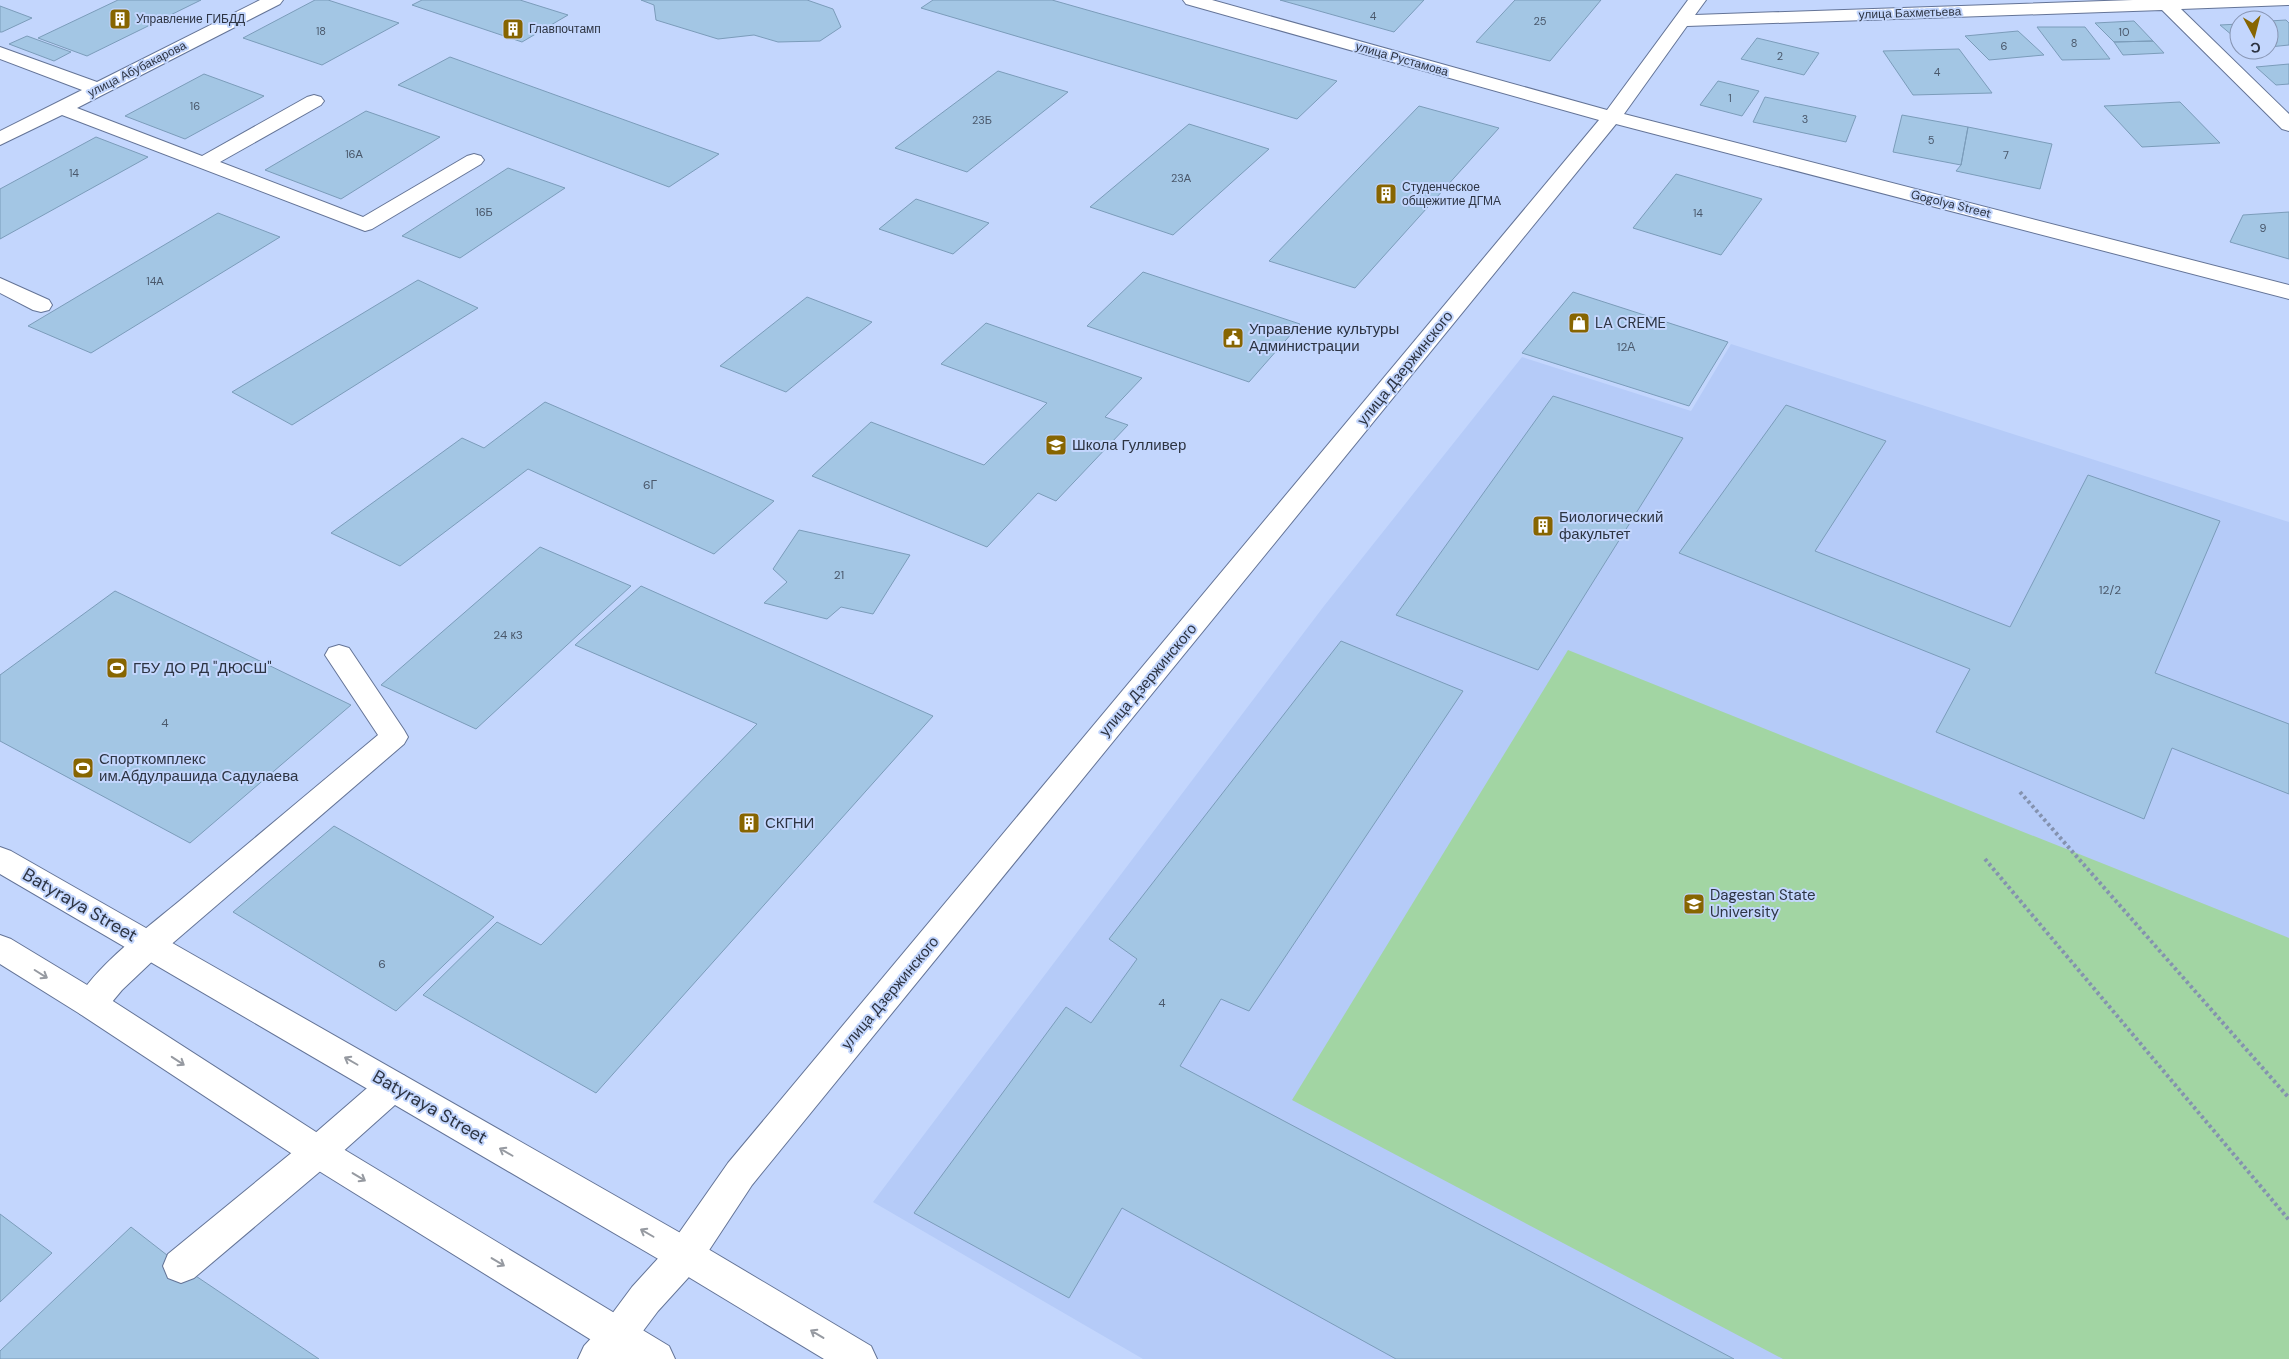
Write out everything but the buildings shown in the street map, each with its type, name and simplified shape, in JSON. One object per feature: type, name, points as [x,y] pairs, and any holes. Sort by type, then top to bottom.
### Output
[{"type":"street","name":"улица Абубакарова","points":[[0,138],[274,0]]},
{"type":"street","name":"улица Рустамова","points":[[1192,0],[1612,117]]},
{"type":"street","name":"улица Дзержинского","points":[[608,1347],[645,1299],[685,1255],[740,1174],[1612,117],[1697,0]]},
{"type":"street","name":"улица Бахметьева","points":[[1680,21],[2164,2],[2289,0]]},
{"type":"street","points":[[2164,2],[2289,125]]},
{"type":"street","points":[[0,53],[97,89]]},
{"type":"street","points":[[204,163],[314,101]]},
{"type":"street","points":[[60,108],[365,225],[474,160]]},
{"type":"street","name":"Gogolya Street","points":[[1612,117],[2289,292]]},
{"type":"street","points":[[0,285],[41,305]]},
{"type":"street","points":[[91,1004],[111,981],[149,945],[394,737],[339,655]]},
{"type":"street","name":"Batyraya Street","points":[[0,859],[685,1255],[858,1359]]},
{"type":"street","points":[[0,948],[91,1004],[318,1152],[608,1347],[656,1359]]},
{"type":"street","points":[[181,1266],[318,1152],[393,1086]]},
{"type":"path","points":[[2020,792],[2289,1098]]},
{"type":"path","points":[[1984,859],[2289,1220]]},
{"type":"shaded area","name":"Dagestan State University","points":[[1731,344],[2289,522],[2289,1359],[1143,1359],[873,1202],[1324,606],[1522,357],[1691,411]]},
{"type":"green space","points":[[1568,650],[2289,938],[2289,1359],[1783,1359],[1292,1100]]},
{"type":"place","name":"Управление ГИБДД","points":[[120,19]]},
{"type":"place","name":"Главпочтамп","points":[[513,29]]},
{"type":"place","name":"Студенческое общежитие ДГМА","points":[[1386,194]]},
{"type":"place","name":"LA CREME","points":[[1579,323]]},
{"type":"place","name":"Управление культуры Администрации","points":[[1233,338]]},
{"type":"place","name":"Школа Гулливер","points":[[1056,445]]},
{"type":"place","name":"Биологический факультет","points":[[1543,526]]},
{"type":"place","name":"ГБУ ДО РД \"ДЮСШ\"","points":[[117,668]]},
{"type":"place","name":"Спорткомплекс им.Абдулрашида Садулаева","points":[[83,768]]},
{"type":"place","name":"СКГНИ","points":[[749,823]]},
{"type":"place","name":"Dagestan State University","points":[[1694,904]]}]
